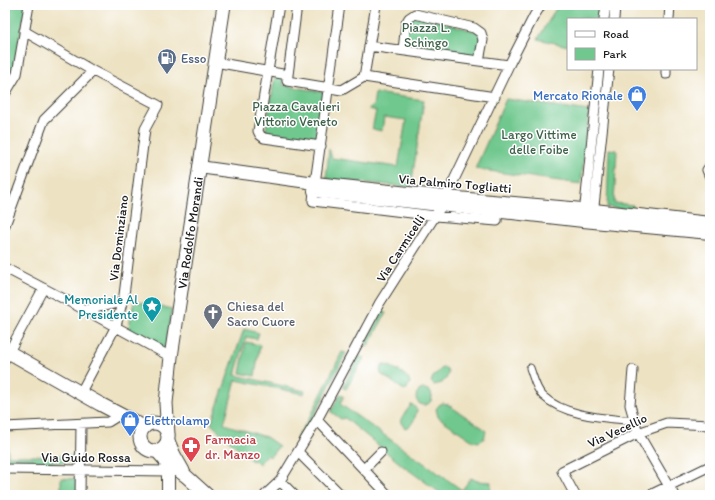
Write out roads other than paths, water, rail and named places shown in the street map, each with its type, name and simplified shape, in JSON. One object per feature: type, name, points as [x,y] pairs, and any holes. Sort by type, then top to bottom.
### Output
[{"type":"main road","name":"Via Rodolfo Morandi","points":[[168,438],[166,403],[171,357],[224,5]]},
{"type":"main road","points":[[6,354],[81,392],[146,429]]},
{"type":"main road","name":"Via Rodolfo Morandi","points":[[146,429],[166,403]]},
{"type":"main road","points":[[100,404],[116,417],[146,429],[163,426],[174,455],[186,476]]},
{"type":"main road","points":[[146,429],[141,443],[147,450],[186,476],[207,495]]},
{"type":"main road","points":[[163,461],[164,447],[168,438]]},
{"type":"street","points":[[5,94],[17,74],[29,5]]},
{"type":"street","points":[[279,5],[258,131],[264,138],[321,146]]},
{"type":"street","points":[[297,5],[287,82],[342,90],[364,77],[495,97]]},
{"type":"street","points":[[340,5],[313,202],[441,206],[497,221],[498,206]]},
{"type":"street","points":[[364,77],[376,5]]},
{"type":"street","name":"Via Carmicelli","points":[[265,495],[280,481],[298,452],[317,420],[379,304],[441,206],[495,97],[509,65],[541,5]]},
{"type":"street","points":[[604,18],[606,5]]},
{"type":"street","points":[[614,18],[615,5]]},
{"type":"street","points":[[669,18],[670,5]]},
{"type":"street","points":[[403,50],[406,24],[409,18],[416,14],[474,28],[481,33],[483,40],[479,61]]},
{"type":"street","points":[[5,226],[44,120],[93,71],[24,31]]},
{"type":"street","points":[[369,46],[509,65]]},
{"type":"street","points":[[215,62],[288,75]]},
{"type":"street","points":[[588,215],[599,70]]},
{"type":"street","points":[[588,215],[609,70]]},
{"type":"street","name":"Via Dominziano","points":[[81,392],[116,326],[124,295],[145,129],[158,105],[93,71]]},
{"type":"street","points":[[710,166],[707,170],[710,177]]},
{"type":"street","name":"Via Palmiro Togliatti","points":[[199,167],[315,187],[441,206],[498,206],[588,215],[710,223]]},
{"type":"street","name":"Via Palmiro Togliatti","points":[[588,215],[710,233]]},
{"type":"street","points":[[5,268],[116,326],[171,357]]},
{"type":"street","points":[[6,354],[43,289]]},
{"type":"street","points":[[85,310],[122,302]]},
{"type":"street","points":[[530,368],[542,395],[559,408],[598,417],[635,421]]},
{"type":"street","points":[[633,370],[630,405],[638,433],[674,495]]},
{"type":"street","points":[[5,427],[108,422],[116,417]]},
{"type":"street","points":[[317,420],[388,495]]},
{"type":"street","name":"Via Vecellio","points":[[575,495],[562,471],[638,433],[667,423],[710,425]]},
{"type":"street","points":[[80,495],[81,424]]},
{"type":"street","points":[[298,452],[340,495]]},
{"type":"street","points":[[364,469],[381,452]]},
{"type":"street","points":[[163,461],[168,495]]},
{"type":"street","name":"Via Guido Rossa","points":[[5,469],[80,470],[163,461]]},
{"type":"street","points":[[650,495],[710,466]]},
{"type":"street","points":[[280,481],[294,495]]},
{"type":"place","name":"Esso","points":[[167,75]]},
{"type":"place","name":"Mercato Rionale","points":[[637,112]]},
{"type":"place","name":"Memoriale Al Presidente","points":[[152,323]]},
{"type":"place","name":"Chiesa del Sacro Cuore","points":[[213,330]]},
{"type":"place","name":"Elettrolamp","points":[[130,437]]},
{"type":"place","name":"Farmacia dr. Manzo","points":[[191,463]]},
{"type":"park label","name":"Piazza L. Schingo","points":[[426,34]]},
{"type":"park label","name":"Piazza Cavalieri Vittorio Veneto","points":[[296,114]]},
{"type":"park label","name":"Largo Vittime delle Foibe","points":[[539,142]]}]
